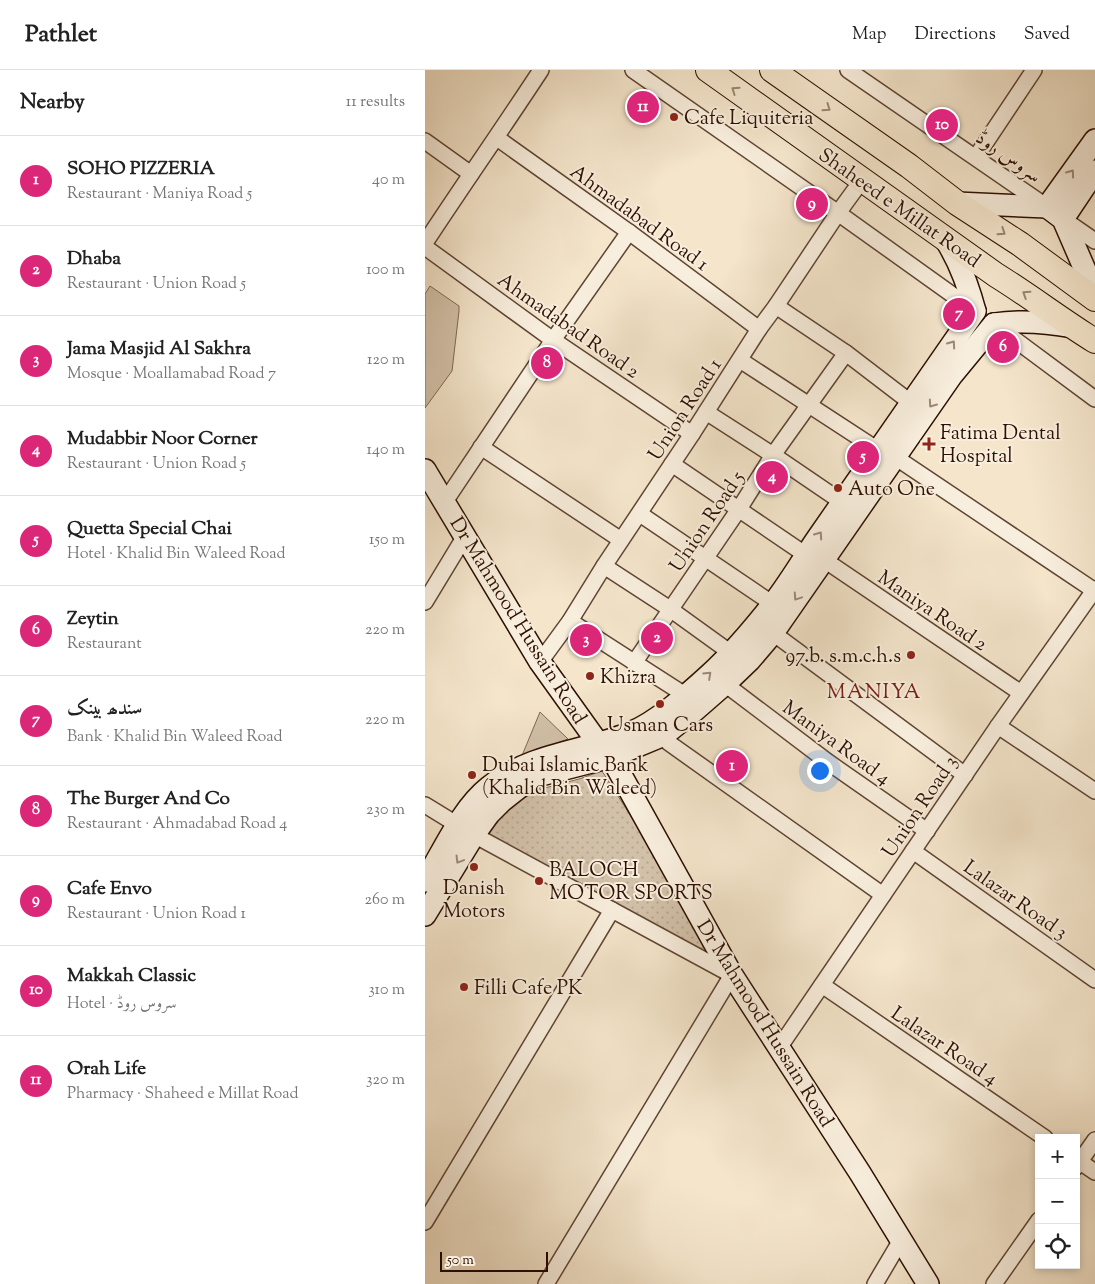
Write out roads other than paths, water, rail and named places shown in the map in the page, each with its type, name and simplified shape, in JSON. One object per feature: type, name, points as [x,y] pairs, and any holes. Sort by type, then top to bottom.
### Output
[{"type":"main road","name":"Shaheed e Millat Road","points":[[708,70],[945,239],[1095,341]]},
{"type":"main road","name":"Shaheed e Millat Road","points":[[772,70],[901,160],[957,203],[1020,244],[1095,299]]},
{"type":"main road","points":[[1055,213],[1095,140]]},
{"type":"main road","points":[[1055,213],[1095,171]]},
{"type":"main road","points":[[957,203],[1055,213]]},
{"type":"main road","points":[[1055,213],[1095,293]]},
{"type":"main road","points":[[945,239],[955,254],[975,311],[994,324],[1031,322],[1073,327]]},
{"type":"main road","points":[[605,750],[621,736],[641,728],[664,712],[710,674],[731,653],[814,557],[944,370],[975,311]]},
{"type":"main road","points":[[425,915],[466,830],[470,807],[488,787],[507,774],[544,758],[605,750],[664,735],[725,684],[750,660],[773,633],[843,502],[887,453],[911,402],[994,324]]},
{"type":"main road","name":"Dr Mahmood Hussain Road","points":[[425,470],[540,662],[605,750],[732,975],[860,1173],[927,1284]]},
{"type":"main road","points":[[425,881],[466,830]]},
{"type":"street","points":[[425,245],[541,70]]},
{"type":"street","points":[[633,70],[975,311]]},
{"type":"street","name":"سروس روڈ","points":[[848,70],[1095,241]]},
{"type":"street","points":[[976,157],[1034,70]]},
{"type":"street","name":"Ahmadabad Road 1","points":[[497,138],[629,232],[759,329]]},
{"type":"street","points":[[425,141],[471,174]]},
{"type":"street","name":"Union Road 1","points":[[540,662],[570,621],[759,329],[862,180]]},
{"type":"street","points":[[444,503],[553,340],[629,232]]},
{"type":"street","name":"Ahmadabad Road 2","points":[[425,245],[553,340],[692,434]]},
{"type":"street","points":[[776,306],[846,353],[911,402]]},
{"type":"street","points":[[994,324],[1095,399]]},
{"type":"street","name":"Union Road 5","points":[[634,663],[739,509],[773,455],[846,353]]},
{"type":"street","points":[[740,360],[887,453],[1095,590]]},
{"type":"street","points":[[706,412],[843,502]]},
{"type":"street","points":[[481,447],[621,540]]},
{"type":"street","name":"Maniya Road 2","points":[[672,464],[1021,693]]},
{"type":"street","points":[[640,514],[773,604]]},
{"type":"street","points":[[425,602],[465,536]]},
{"type":"street","points":[[604,566],[670,609],[731,653]]},
{"type":"street","name":"Union Road 3","points":[[779,1048],[998,726],[1095,590]]},
{"type":"street","points":[[570,621],[685,695]]},
{"type":"street","points":[[773,633],[965,775]]},
{"type":"street","name":"Maniya Road 4","points":[[725,684],[827,762],[927,831]]},
{"type":"street","points":[[998,726],[1095,791]]},
{"type":"street","points":[[664,735],[669,743],[883,895]]},
{"type":"street","points":[[425,805],[466,830],[732,975],[546,1284]]},
{"type":"street","name":"Lalazar Road 3","points":[[913,851],[1095,980]]},
{"type":"street","points":[[425,1222],[612,910]]},
{"type":"street","name":"Lalazar Road 4","points":[[822,985],[1039,1134]]},
{"type":"street","points":[[1080,1158],[1095,1140]]},
{"type":"street","points":[[1080,1164],[1095,1172]]},
{"type":"street","points":[[995,1284],[1036,1224]]},
{"type":"street","points":[[875,1284],[901,1240]]},
{"type":"place","name":"Orah Life","points":[[643,107]]},
{"type":"place","name":"Cafe Liquiteria","points":[[674,117]]},
{"type":"place","name":"Makkah Classic","points":[[942,125]]},
{"type":"place","name":"Cafe Envo","points":[[812,204]]},
{"type":"place","name":"سندھ بینک","points":[[959,314]]},
{"type":"place","name":"Zeytin","points":[[1003,347]]},
{"type":"place","name":"The Burger And Co","points":[[547,363]]},
{"type":"place","name":"Fatima Dental Hospital","points":[[929,444]]},
{"type":"place","name":"Quetta Special Chai","points":[[863,457]]},
{"type":"place","name":"Mudabbir Noor Corner","points":[[772,477]]},
{"type":"place","name":"Auto One","points":[[838,488]]},
{"type":"place","name":"Dhaba","points":[[657,638]]},
{"type":"place","name":"Jama Masjid Al Sakhra","points":[[586,640]]},
{"type":"place","name":"97.b. s.m.c.h.s","points":[[911,655]]},
{"type":"place","name":"Khizra","points":[[590,676]]},
{"type":"place","name":"Usman Cars","points":[[660,704]]},
{"type":"place","name":"SOHO PIZZERIA","points":[[732,766]]},
{"type":"place","name":"Dubai Islamic Bank (Khalid Bin Waleed)","points":[[472,775]]},
{"type":"place","name":"Danish Motors","points":[[474,867]]},
{"type":"place","name":"BALOCH MOTOR SPORTS","points":[[539,881]]},
{"type":"place","name":"Filli Cafe PK","points":[[464,987]]},
{"type":"district","name":"MANIYA","points":[[874,691]]}]
